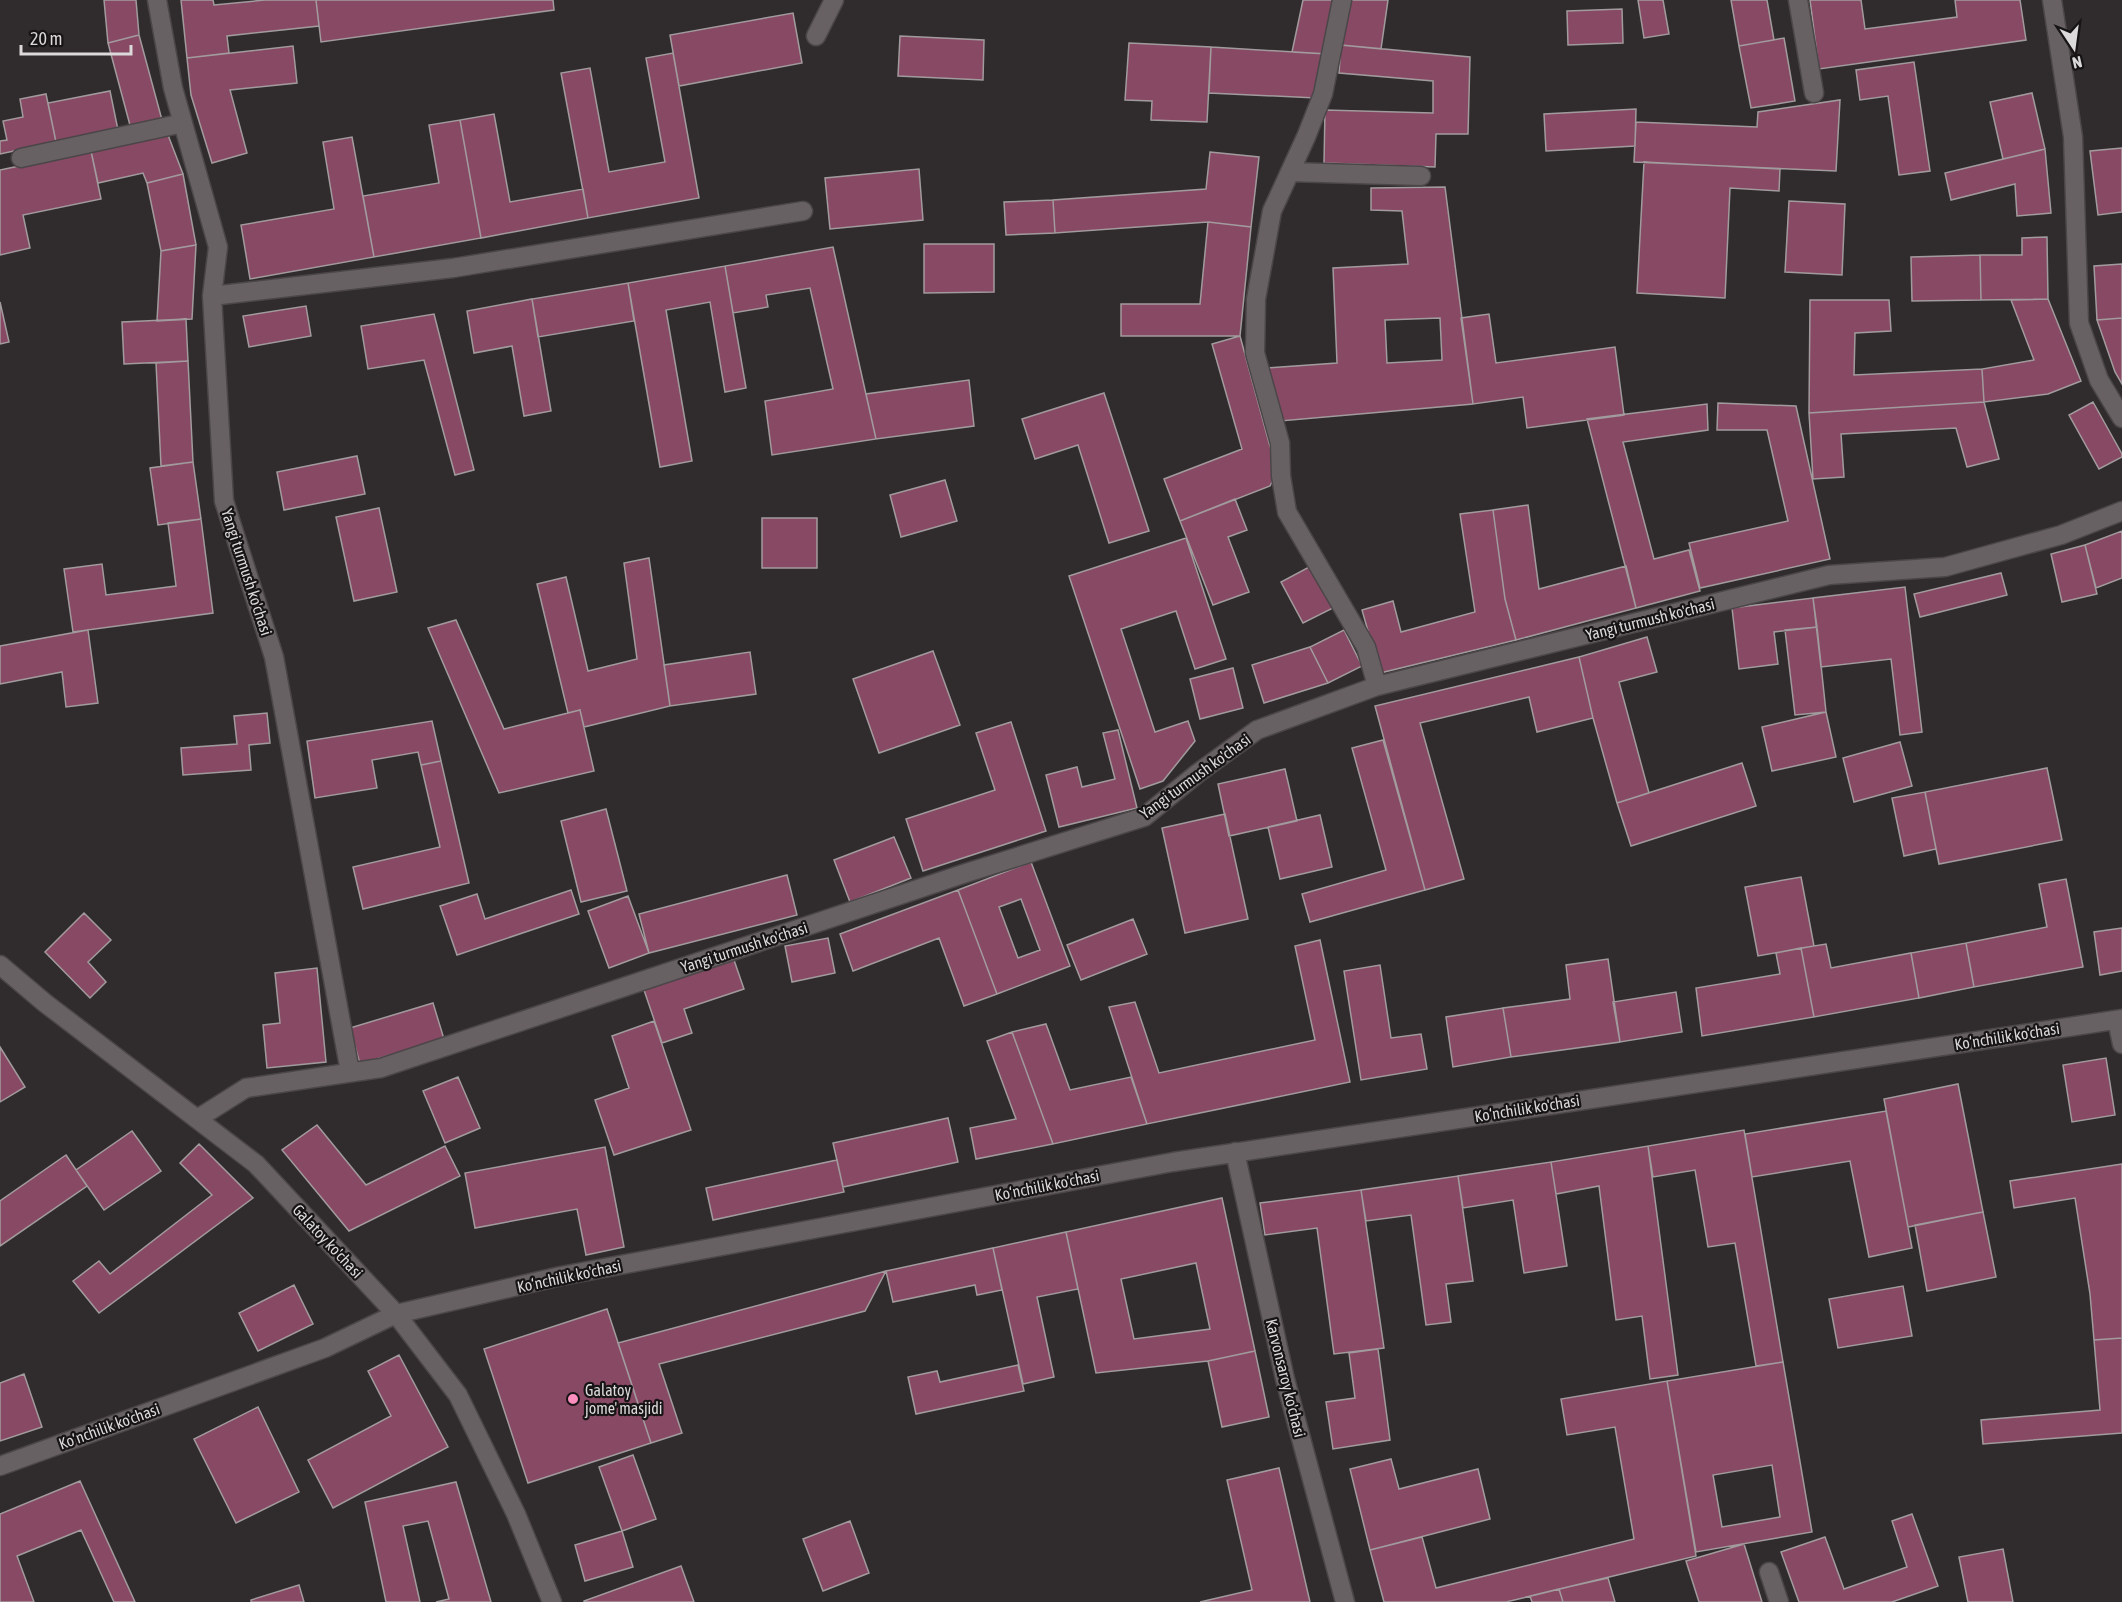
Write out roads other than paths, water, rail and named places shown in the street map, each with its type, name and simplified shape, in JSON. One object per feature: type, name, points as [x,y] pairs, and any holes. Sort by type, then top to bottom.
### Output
[{"type":"street","name":"Yangi turmush ko'chasi","points":[[157,0],[173,88],[218,247],[212,296],[224,501],[274,657],[350,1072]]},
{"type":"street","points":[[816,36],[834,0]]},
{"type":"street","points":[[1342,0],[1323,94],[1272,211],[1256,299],[1256,353],[1280,443],[1281,476],[1287,512],[1366,647],[1377,686]]},
{"type":"street","points":[[1798,0],[1814,93]]},
{"type":"street","points":[[2052,0],[2073,137],[2079,323],[2098,380],[2122,418]]},
{"type":"street","points":[[21,158],[183,123]]},
{"type":"street","points":[[1290,172],[1421,176]]},
{"type":"street","points":[[212,296],[453,268],[803,211]]},
{"type":"street","name":"Yangi turmush ko'chasi","points":[[197,1119],[246,1088],[381,1068],[966,873],[1144,817],[1198,773],[1257,730],[1377,686],[1829,575],[1945,567],[2061,535],[2122,511]]},
{"type":"street","name":"Galatoy ko'chasi","points":[[0,965],[45,1003],[256,1164],[396,1314],[458,1395],[516,1514],[552,1602]]},
{"type":"street","points":[[0,988],[18,980]]},
{"type":"street","points":[[2120,1019],[2122,1044]]},
{"type":"street","name":"Ko‘nchilik ko'chasi","points":[[0,1466],[325,1348],[396,1314],[561,1276],[1161,1164],[2120,1019]]},
{"type":"street","name":"Karvonsaroy ko'chasi","points":[[1235,1152],[1285,1379],[1345,1602]]},
{"type":"street","points":[[1769,1572],[1779,1602]]},
{"type":"place","name":"Galatoy jome' masjidi","points":[[573,1399]]}]
